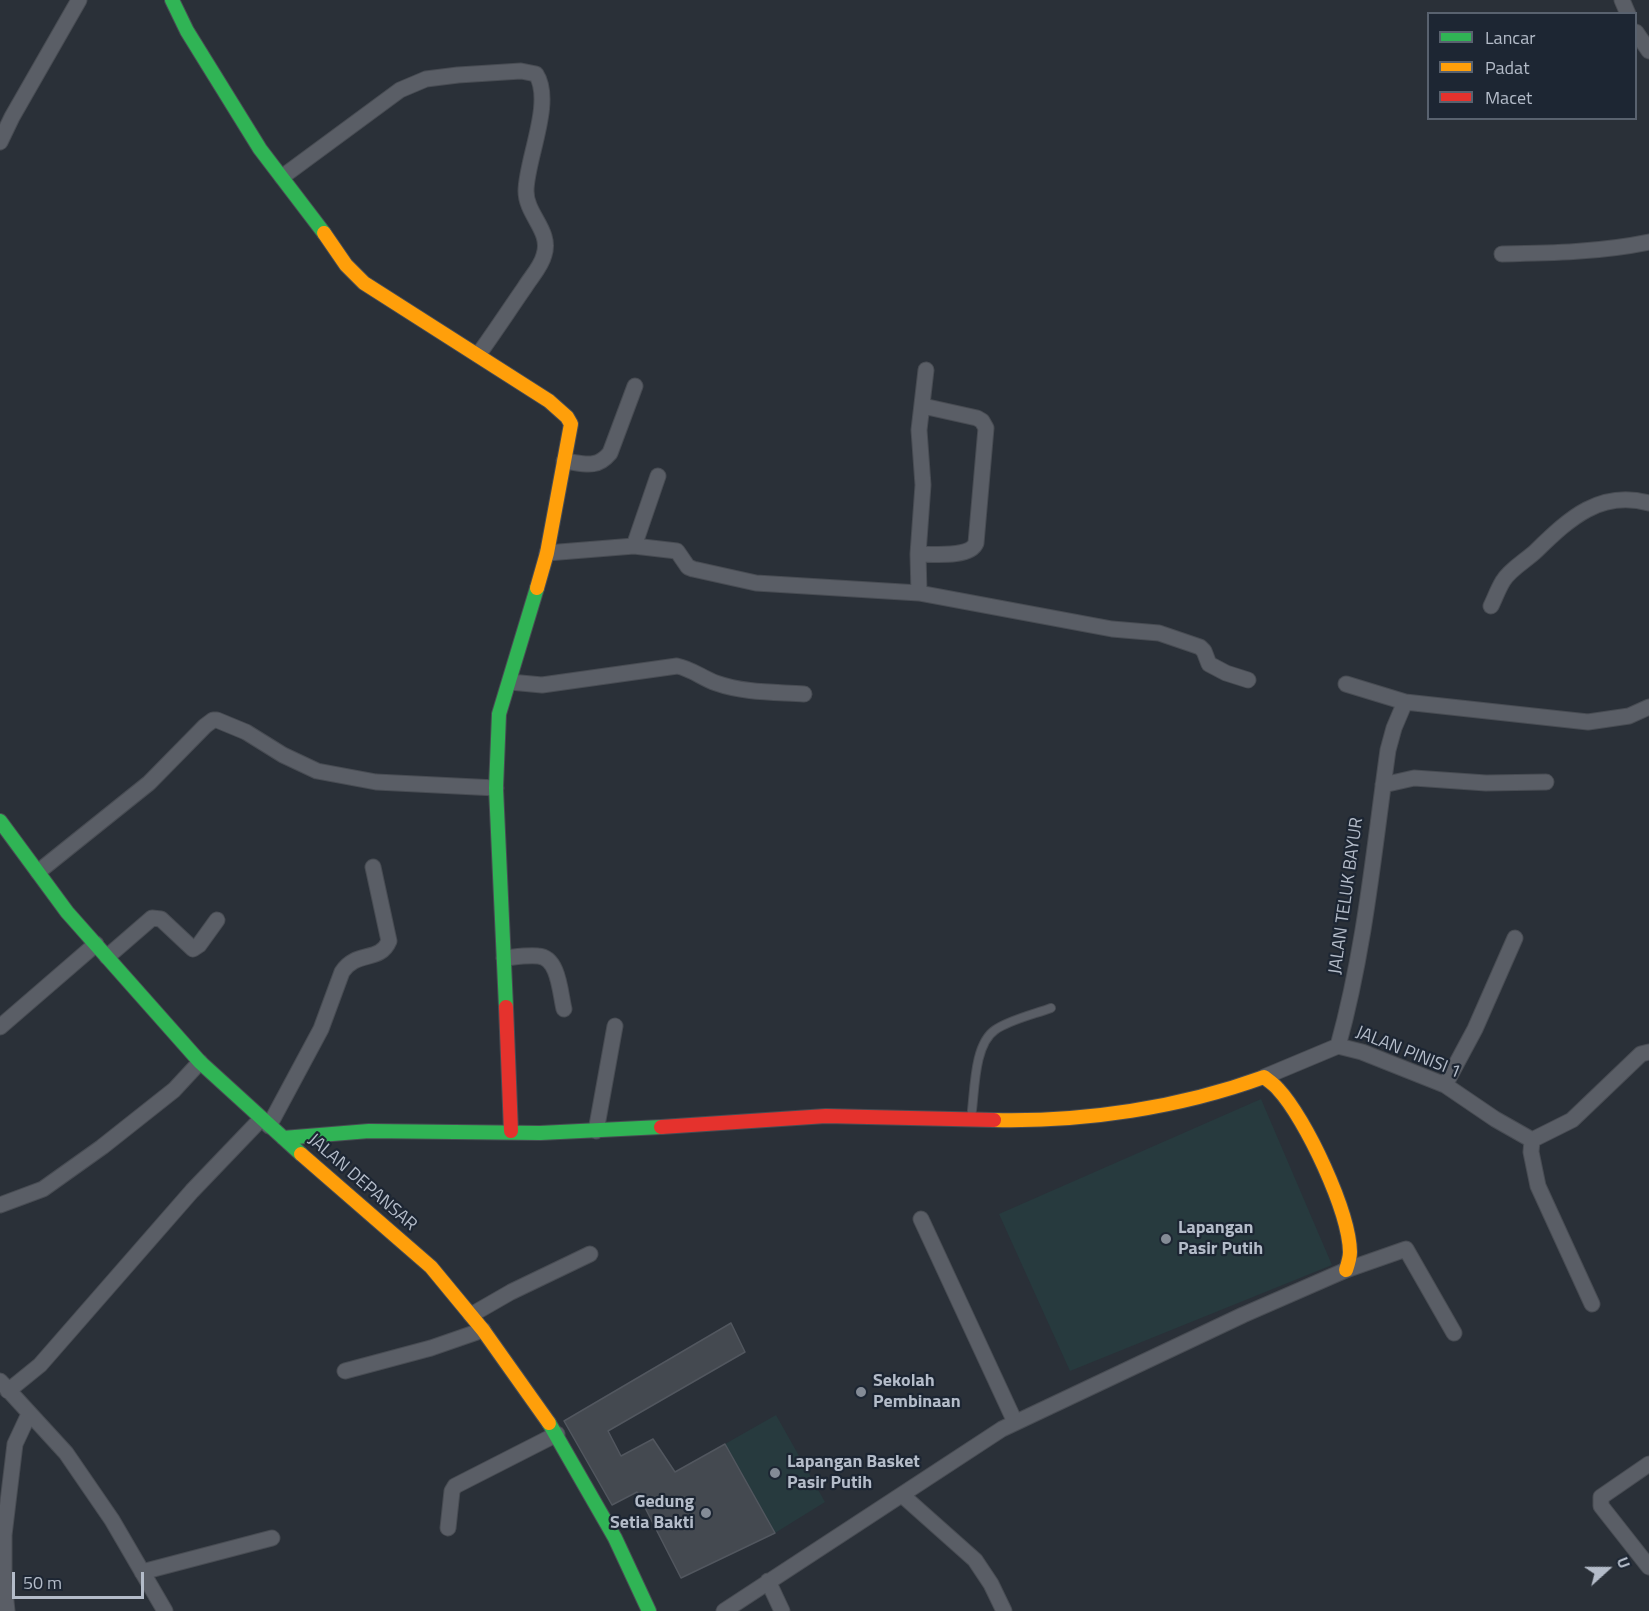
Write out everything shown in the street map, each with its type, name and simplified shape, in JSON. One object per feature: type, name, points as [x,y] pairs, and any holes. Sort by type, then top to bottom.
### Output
[{"type":"street","points":[[0,142],[79,0]]},
{"type":"street","points":[[172,0],[187,31],[260,149],[346,265],[364,284],[549,401],[567,417],[571,424],[547,553],[499,714],[496,788],[511,1131]]},
{"type":"street","points":[[1637,35],[1649,51]]},
{"type":"street","points":[[282,177],[400,90],[426,79],[521,71],[536,74],[542,86],[539,129],[526,189],[526,204],[544,236],[544,254],[533,275],[478,355]]},
{"type":"street","points":[[1502,254],[1564,253],[1620,248],[1649,242]]},
{"type":"street","points":[[919,593],[918,554],[923,485],[919,430],[926,370]]},
{"type":"street","points":[[564,461],[595,465],[603,461],[610,453],[635,386]]},
{"type":"street","points":[[918,554],[966,553],[974,548],[986,428],[977,418],[923,406]]},
{"type":"street","points":[[634,546],[658,476]]},
{"type":"street","points":[[1491,606],[1504,579],[1579,513],[1596,505],[1617,500],[1629,499],[1649,503]]},
{"type":"street","points":[[547,553],[634,546],[677,551],[687,567],[756,583],[919,593],[1112,629],[1159,633],[1197,645],[1204,651],[1209,664],[1226,673],[1248,680]]},
{"type":"street","points":[[510,682],[542,685],[677,666],[688,668],[713,682],[742,690],[804,694]]},
{"type":"street","points":[[1346,684],[1405,702],[1588,722],[1629,716],[1649,707]]},
{"type":"street","name":"JALAN TELUK BAYUR","points":[[1338,1046],[1351,1001],[1361,946],[1388,750],[1405,702]]},
{"type":"street","points":[[38,872],[149,783],[213,720],[246,732],[282,755],[317,771],[376,782],[496,788]]},
{"type":"street","points":[[1383,784],[1414,778],[1486,783],[1546,782]]},
{"type":"street","name":"JALAN DEPANSAR","points":[[0,821],[67,912],[200,1062],[431,1268],[483,1330],[557,1434],[615,1538],[649,1611]]},
{"type":"street","points":[[165,1611],[112,1520],[66,1453],[4,1386],[40,1365],[192,1191],[265,1122],[321,1029],[347,964],[353,960],[377,954],[385,949],[389,941],[373,867]]},
{"type":"street","points":[[107,957],[152,918],[161,919],[193,949],[199,945],[217,920]]},
{"type":"street","points":[[1445,1085],[1475,1029],[1515,938]]},
{"type":"street","points":[[0,1027],[96,945]]},
{"type":"street","points":[[504,958],[540,956],[546,958],[557,977],[564,1009]]},
{"type":"street","points":[[596,1131],[615,1026]]},
{"type":"street","name":"JALAN PINISI 1","points":[[1264,1077],[1338,1046],[1362,1052],[1445,1085],[1495,1119],[1532,1140]]},
{"type":"street","points":[[1592,1304],[1538,1186],[1531,1152],[1532,1140],[1572,1120],[1641,1054],[1649,1052]]},
{"type":"street","points":[[0,1205],[43,1189],[93,1154],[174,1090],[200,1062]]},
{"type":"street","points":[[283,1138],[369,1131],[540,1133],[596,1131],[826,1116],[1010,1120],[1100,1115],[1228,1090],[1264,1077],[1278,1087],[1290,1104],[1335,1194],[1351,1253],[1346,1270]]},
{"type":"street","points":[[921,1219],[1015,1422]]},
{"type":"street","points":[[724,1611],[1015,1422],[1243,1315],[1346,1270],[1406,1248],[1454,1333]]},
{"type":"street","points":[[471,1316],[511,1292],[590,1254]]},
{"type":"street","points":[[345,1371],[431,1348],[483,1330]]},
{"type":"street","points":[[7,1611],[4,1582],[4,1535],[15,1444],[29,1414]]},
{"type":"street","points":[[448,1528],[454,1486],[557,1434]]},
{"type":"street","points":[[1649,1464],[1601,1497],[1601,1506],[1649,1567]]},
{"type":"street","points":[[902,1495],[975,1560],[991,1584],[1004,1611]]},
{"type":"street","points":[[142,1572],[272,1538]]},
{"type":"street","points":[[768,1581],[782,1611]]},
{"type":"lane","points":[[971,1119],[981,1047],[988,1036],[996,1029],[1051,1008]]},
{"type":"green space","name":"Lapangan Pasir Putih","points":[[1261,1099],[1332,1265],[1070,1371],[999,1214]]},
{"type":"green space","name":"Lapangan Basket Pasir Putih","points":[[776,1415],[825,1502],[775,1533],[725,1444]]},
{"type":"building","points":[[731,1323],[745,1352],[608,1431],[621,1456],[653,1439],[675,1472],[725,1444],[775,1533],[681,1578],[637,1492],[612,1505],[564,1421]]},
{"type":"traffic: fast","points":[[172,0],[187,31],[260,149],[324,233]]},
{"type":"traffic: fast","points":[[506,1007],[496,788],[499,714],[537,588]]},
{"type":"traffic: fast","points":[[0,821],[67,912],[200,1062],[301,1154]]},
{"type":"traffic: fast","points":[[283,1138],[369,1131],[540,1133],[661,1127]]},
{"type":"traffic: fast","points":[[549,1423],[615,1538],[649,1611]]},
{"type":"traffic: slow","points":[[324,233],[346,265],[364,283],[549,401],[567,417],[571,424],[547,553],[537,588]]},
{"type":"traffic: slow","points":[[994,1120],[1062,1118],[1131,1111],[1199,1097],[1264,1077],[1289,1103],[1324,1166],[1348,1234],[1350,1254],[1346,1270]]},
{"type":"traffic: slow","points":[[301,1154],[431,1267],[483,1330],[549,1423]]},
{"type":"traffic: jam","points":[[506,1007],[511,1131]]},
{"type":"traffic: jam","points":[[661,1127],[826,1116],[994,1120]]},
{"type":"place","name":"Lapangan Pasir Putih","points":[[1166,1239]]},
{"type":"place","name":"Sekolah Pembinaan","points":[[861,1392]]},
{"type":"place","name":"Lapangan Basket Pasir Putih","points":[[775,1473]]},
{"type":"place","name":"Gedung Setia Bakti","points":[[706,1513]]}]
